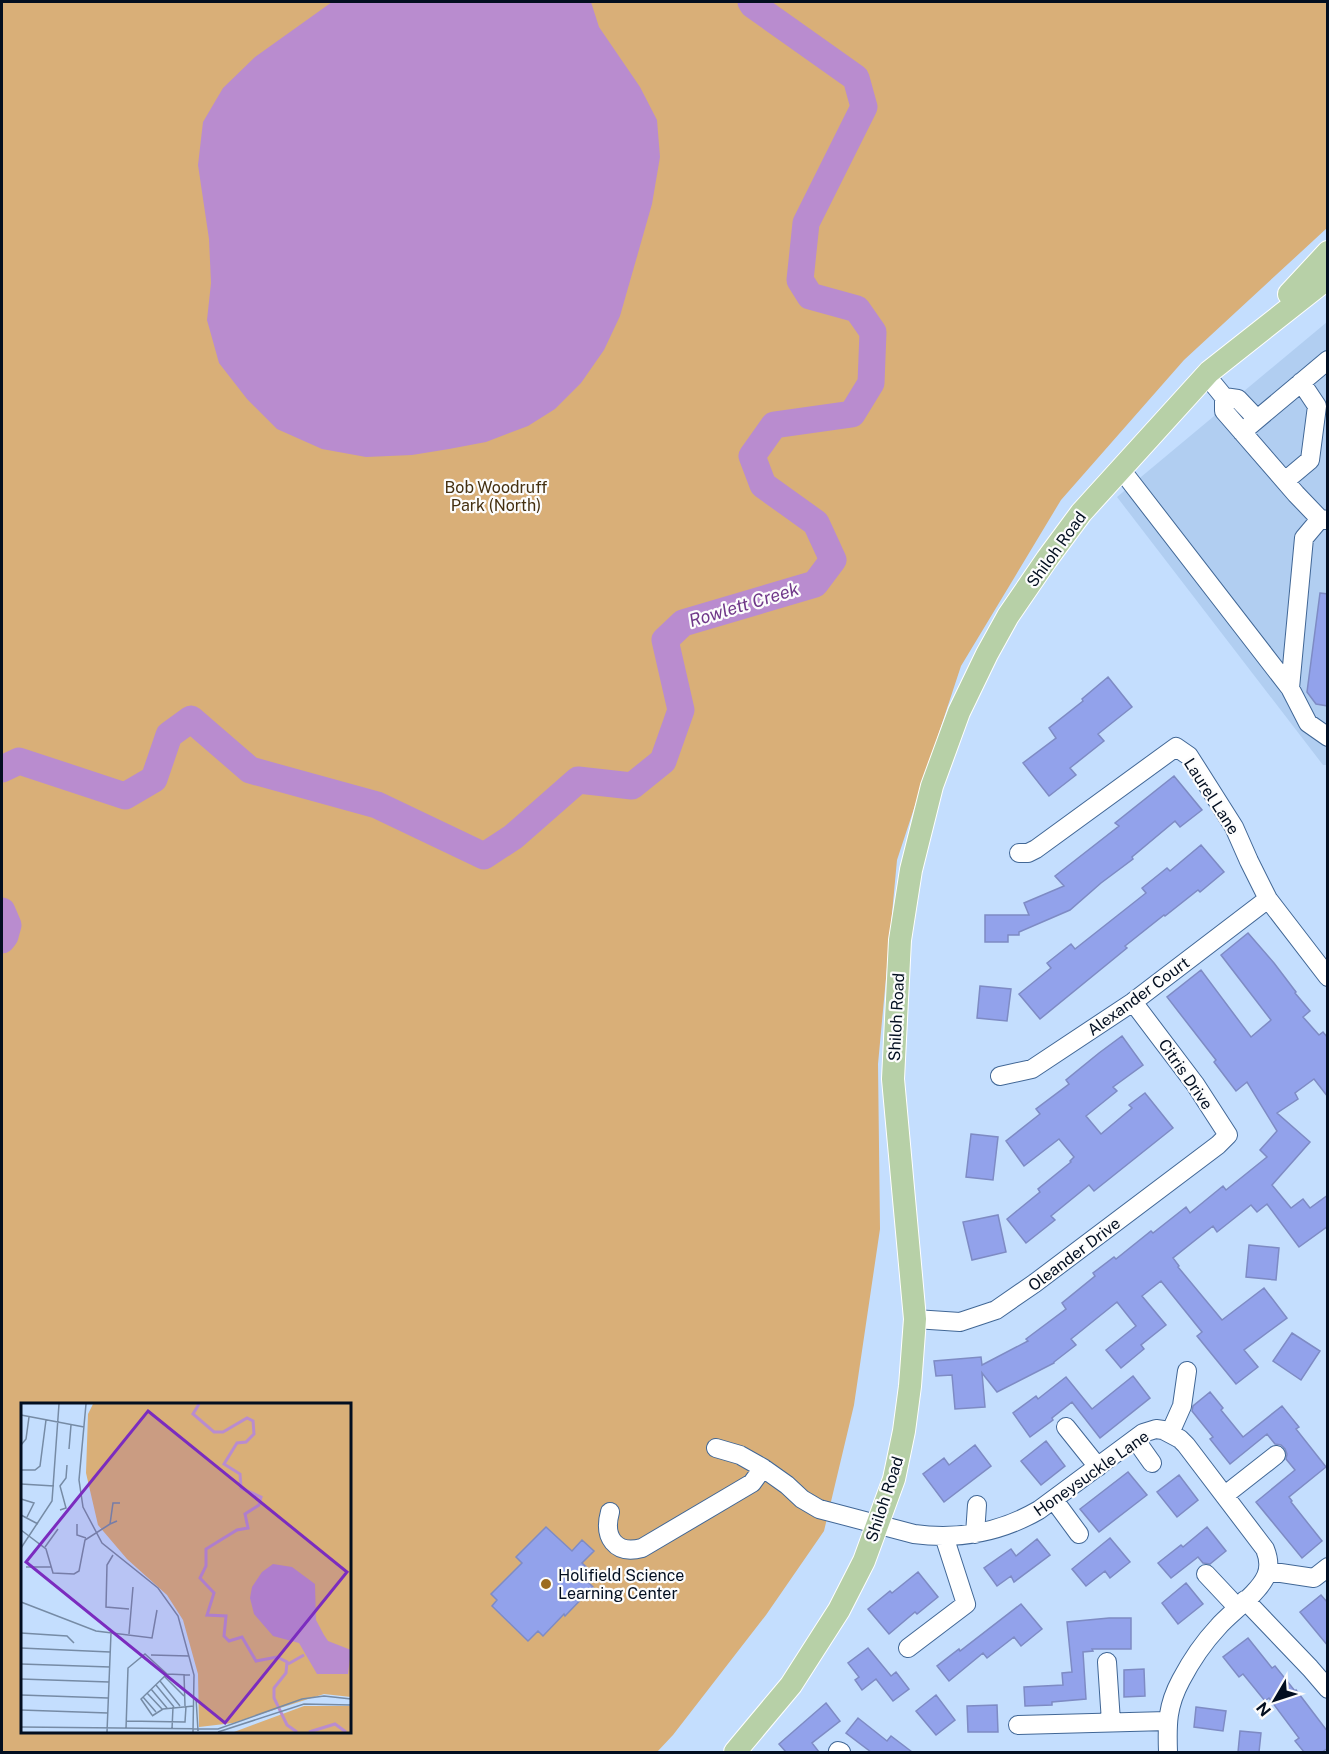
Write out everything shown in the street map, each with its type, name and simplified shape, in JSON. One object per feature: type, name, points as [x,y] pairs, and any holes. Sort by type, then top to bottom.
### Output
[{"type":"main road","name":"Shiloh Road","points":[[1244,344],[1328,252]]},
{"type":"main road","name":"Shiloh Road","points":[[735,1752],[791,1685],[839,1610],[864,1561],[894,1479],[910,1386],[915,1319],[892,1079],[900,940],[911,870],[932,786],[959,712],[1008,616],[1081,513],[1206,375],[1328,278]]},
{"type":"street","points":[[1242,432],[1328,360]]},
{"type":"street","points":[[1206,375],[1224,397],[1224,411],[1285,481],[1324,519],[1304,538],[1290,688]]},
{"type":"street","points":[[1285,481],[1310,460],[1317,406],[1301,382]]},
{"type":"street","points":[[1224,397],[1239,399],[1257,419]]},
{"type":"street","points":[[1120,468],[1290,688],[1308,723],[1328,737]]},
{"type":"street","name":"Laurel Lane","points":[[1019,853],[1028,853],[1036,849],[1176,747],[1189,756],[1234,826],[1268,899],[1328,977]]},
{"type":"street","name":"Alexander Court","points":[[1000,1076],[1032,1069],[1133,1002],[1268,899]]},
{"type":"street","name":"Citris Drive","points":[[1133,1002],[1195,1084],[1228,1135],[1218,1144]]},
{"type":"street","name":"Oleander Drive","points":[[915,1319],[960,1322],[996,1311],[1218,1144]]},
{"type":"street","points":[[1170,1434],[1182,1406],[1187,1371]]},
{"type":"street","points":[[1066,1427],[1098,1467]]},
{"type":"street","name":"Honeysuckle Lane","points":[[716,1448],[740,1455],[763,1468],[802,1499],[819,1509],[914,1534],[944,1536],[975,1534],[1012,1524],[1054,1500],[1135,1439],[1149,1430],[1156,1429],[1170,1434],[1186,1445],[1265,1550],[1268,1557],[1268,1571]]},
{"type":"street","points":[[1135,1439],[1152,1463]]},
{"type":"street","points":[[1225,1495],[1276,1455]]},
{"type":"street","points":[[610,1512],[607,1523],[609,1537],[613,1543],[625,1550],[642,1548],[752,1483],[763,1468]]},
{"type":"street","points":[[1054,1500],[1079,1534]]},
{"type":"street","points":[[975,1534],[977,1505]]},
{"type":"street","points":[[908,1648],[966,1604],[944,1536]]},
{"type":"street","points":[[1168,1752],[1167,1721],[1176,1692],[1193,1658],[1218,1627],[1265,1579],[1268,1571],[1314,1578],[1328,1567]]},
{"type":"street","points":[[1206,1574],[1311,1668],[1328,1689]]},
{"type":"street","points":[[1107,1662],[1111,1722]]},
{"type":"street","points":[[1018,1725],[1167,1721]]},
{"type":"shaded area","points":[[332,2],[591,2],[599,27],[640,87],[657,120],[660,157],[652,204],[620,316],[604,350],[581,383],[555,409],[528,426],[486,442],[412,455],[366,457],[322,449],[277,429],[247,399],[219,363],[207,320],[211,283],[209,239],[198,165],[203,122],[223,88],[255,57]]},
{"type":"shaded area","points":[[1327,322],[1327,765],[1323,765],[1117,497]]},
{"type":"green space","name":"Bob Woodruff Park (North)","points":[[2,2],[1327,2],[1327,228],[1184,360],[1061,500],[961,666],[897,860],[878,1064],[880,1229],[854,1405],[824,1531],[766,1615],[673,1735],[657,1752],[2,1752]]},
{"type":"building","points":[[1320,593],[1328,594],[1328,706],[1316,704],[1307,692]]},
{"type":"building","points":[[1108,677],[1132,707],[1098,734],[1104,741],[1070,768],[1076,775],[1049,796],[1023,763],[1056,738],[1049,728],[1083,701],[1082,699]]},
{"type":"building","points":[[1174,776],[1202,810],[1180,827],[1175,821],[1132,857],[1133,859],[1070,910],[1019,932],[1019,935],[1008,935],[1008,942],[985,942],[985,915],[1029,915],[1024,903],[1064,886],[1055,876],[1119,826],[1115,823]]},
{"type":"building","points":[[1201,845],[1224,872],[1125,946],[1127,948],[1040,1019],[1019,994],[1051,968],[1047,963],[1071,944],[1075,949],[1146,893],[1142,888],[1167,868],[1170,871]]},
{"type":"building","points":[[1248,933],[1310,1011],[1303,1017],[1319,1035],[1323,1032],[1328,1038],[1328,1097],[1314,1079],[1295,1093],[1298,1099],[1277,1113],[1310,1142],[1272,1185],[1291,1208],[1303,1199],[1310,1208],[1328,1195],[1328,1226],[1299,1247],[1267,1204],[1257,1212],[1251,1205],[1217,1232],[1213,1226],[1173,1258],[1222,1320],[1264,1288],[1287,1318],[1244,1350],[1258,1367],[1236,1384],[1197,1336],[1202,1332],[1161,1281],[1142,1296],[1166,1325],[1141,1345],[1144,1349],[1121,1368],[1106,1350],[1136,1326],[1117,1302],[1071,1339],[1076,1345],[1054,1363],[997,1392],[982,1373],[985,1407],[955,1409],[952,1375],[936,1376],[934,1361],[981,1357],[982,1365],[1028,1341],[1026,1339],[1066,1309],[1062,1303],[1095,1276],[1093,1273],[1114,1257],[1116,1259],[1151,1231],[1153,1233],[1186,1207],[1190,1213],[1223,1186],[1226,1190],[1267,1157],[1260,1150],[1277,1131],[1247,1082],[1236,1091],[1214,1062],[1216,1060],[1167,997],[1201,970],[1251,1037],[1271,1020],[1221,955]]},
{"type":"building","points":[[980,986],[1011,989],[1007,1021],[977,1018]]},
{"type":"building","points":[[1122,1036],[1143,1065],[1113,1087],[1117,1091],[1086,1116],[1101,1134],[1132,1108],[1129,1105],[1145,1093],[1173,1128],[1094,1191],[1089,1185],[1051,1216],[1055,1220],[1026,1243],[1007,1219],[1040,1192],[1038,1189],[1074,1157],[1059,1139],[1024,1166],[1006,1141],[1040,1114],[1036,1109],[1069,1084],[1066,1080]]},
{"type":"building","points":[[971,1134],[998,1137],[993,1180],[966,1177]]},
{"type":"building","points":[[998,1215],[1006,1252],[972,1260],[963,1222]]},
{"type":"building","points":[[1249,1245],[1279,1248],[1276,1280],[1246,1277]]},
{"type":"building","points":[[1292,1333],[1320,1351],[1301,1380],[1273,1361]]},
{"type":"building","points":[[1133,1376],[1150,1398],[1100,1438],[1072,1402],[1030,1437],[1013,1413],[1036,1396],[1038,1399],[1066,1377],[1092,1409]]},
{"type":"building","points":[[1210,1392],[1243,1437],[1282,1406],[1299,1427],[1296,1429],[1326,1467],[1289,1497],[1322,1541],[1302,1558],[1256,1502],[1295,1470],[1286,1459],[1285,1449],[1275,1444],[1267,1434],[1230,1464],[1210,1439],[1213,1437],[1192,1411],[1193,1406]]},
{"type":"building","points":[[1046,1441],[1065,1466],[1041,1485],[1021,1461]]},
{"type":"building","points":[[975,1445],[991,1466],[944,1502],[923,1474],[944,1458],[949,1465]]},
{"type":"building","points":[[1128,1472],[1147,1495],[1099,1532],[1080,1509]]},
{"type":"building","points":[[1179,1475],[1198,1500],[1177,1517],[1157,1492]]},
{"type":"building","name":"Holifield Science Learning Center","points":[[546,1527],[572,1551],[582,1540],[594,1551],[582,1563],[595,1575],[588,1582],[593,1587],[565,1616],[564,1614],[543,1636],[538,1631],[528,1641],[492,1606],[497,1600],[491,1594],[522,1563],[516,1557]]},
{"type":"building","points":[[1207,1527],[1226,1551],[1210,1564],[1203,1563],[1198,1557],[1171,1578],[1158,1563],[1181,1545],[1183,1547]]},
{"type":"building","points":[[1110,1538],[1130,1562],[1110,1578],[1105,1571],[1086,1586],[1072,1569]]},
{"type":"building","points":[[1037,1539],[1050,1555],[1014,1582],[1011,1576],[997,1586],[984,1568],[1011,1549],[1016,1556]]},
{"type":"building","points":[[918,1572],[938,1597],[917,1614],[915,1612],[889,1634],[868,1609]]},
{"type":"building","points":[[1186,1583],[1203,1604],[1178,1624],[1162,1603]]},
{"type":"building","points":[[1321,1595],[1328,1603],[1328,1646],[1300,1612]]},
{"type":"building","points":[[1021,1604],[1042,1629],[1021,1646],[1014,1637],[987,1658],[983,1653],[949,1681],[937,1666]]},
{"type":"building","points":[[1131,1618],[1131,1649],[1092,1649],[1093,1651],[1083,1652],[1086,1699],[1052,1702],[1052,1705],[1025,1706],[1024,1687],[1063,1685],[1062,1673],[1072,1672],[1067,1622]]},
{"type":"building","points":[[1248,1638],[1272,1668],[1275,1666],[1296,1690],[1328,1732],[1328,1748],[1322,1752],[1304,1752],[1295,1741],[1299,1738],[1269,1698],[1265,1701],[1243,1674],[1239,1677],[1223,1657]]},
{"type":"building","points":[[868,1648],[891,1676],[896,1672],[909,1689],[893,1701],[876,1679],[862,1690],[855,1680],[859,1677],[848,1663]]},
{"type":"building","points":[[1144,1669],[1145,1696],[1124,1697],[1124,1670]]},
{"type":"building","points":[[936,1695],[955,1720],[936,1735],[916,1711]]},
{"type":"building","points":[[826,1703],[840,1721],[812,1743],[819,1752],[786,1752],[779,1744]]},
{"type":"building","points":[[997,1705],[998,1732],[968,1732],[967,1706]]},
{"type":"building","points":[[1196,1707],[1226,1711],[1223,1731],[1194,1727]]},
{"type":"building","points":[[858,1718],[887,1741],[891,1736],[912,1752],[871,1752],[846,1733]]},
{"type":"building","points":[[1240,1731],[1261,1733],[1259,1752],[1238,1752]]},
{"type":"waterway","name":"Rowlett Creek","points":[[2,769],[19,761],[125,796],[154,779],[169,735],[191,719],[250,770],[377,805],[484,856],[513,837],[578,780],[632,786],[663,761],[681,710],[665,640],[683,623],[815,584],[833,560],[816,523],[763,485],[752,456],[774,425],[852,414],[871,383],[873,332],[857,309],[810,296],[800,280],[806,223],[864,107],[856,78],[751,2]]},
{"type":"waterway","name":"Rowlett Creek","points":[[2,911],[8,925],[2,940]]},
{"type":"place","name":"Holifield Science Learning Center","points":[[546,1584]]}]
